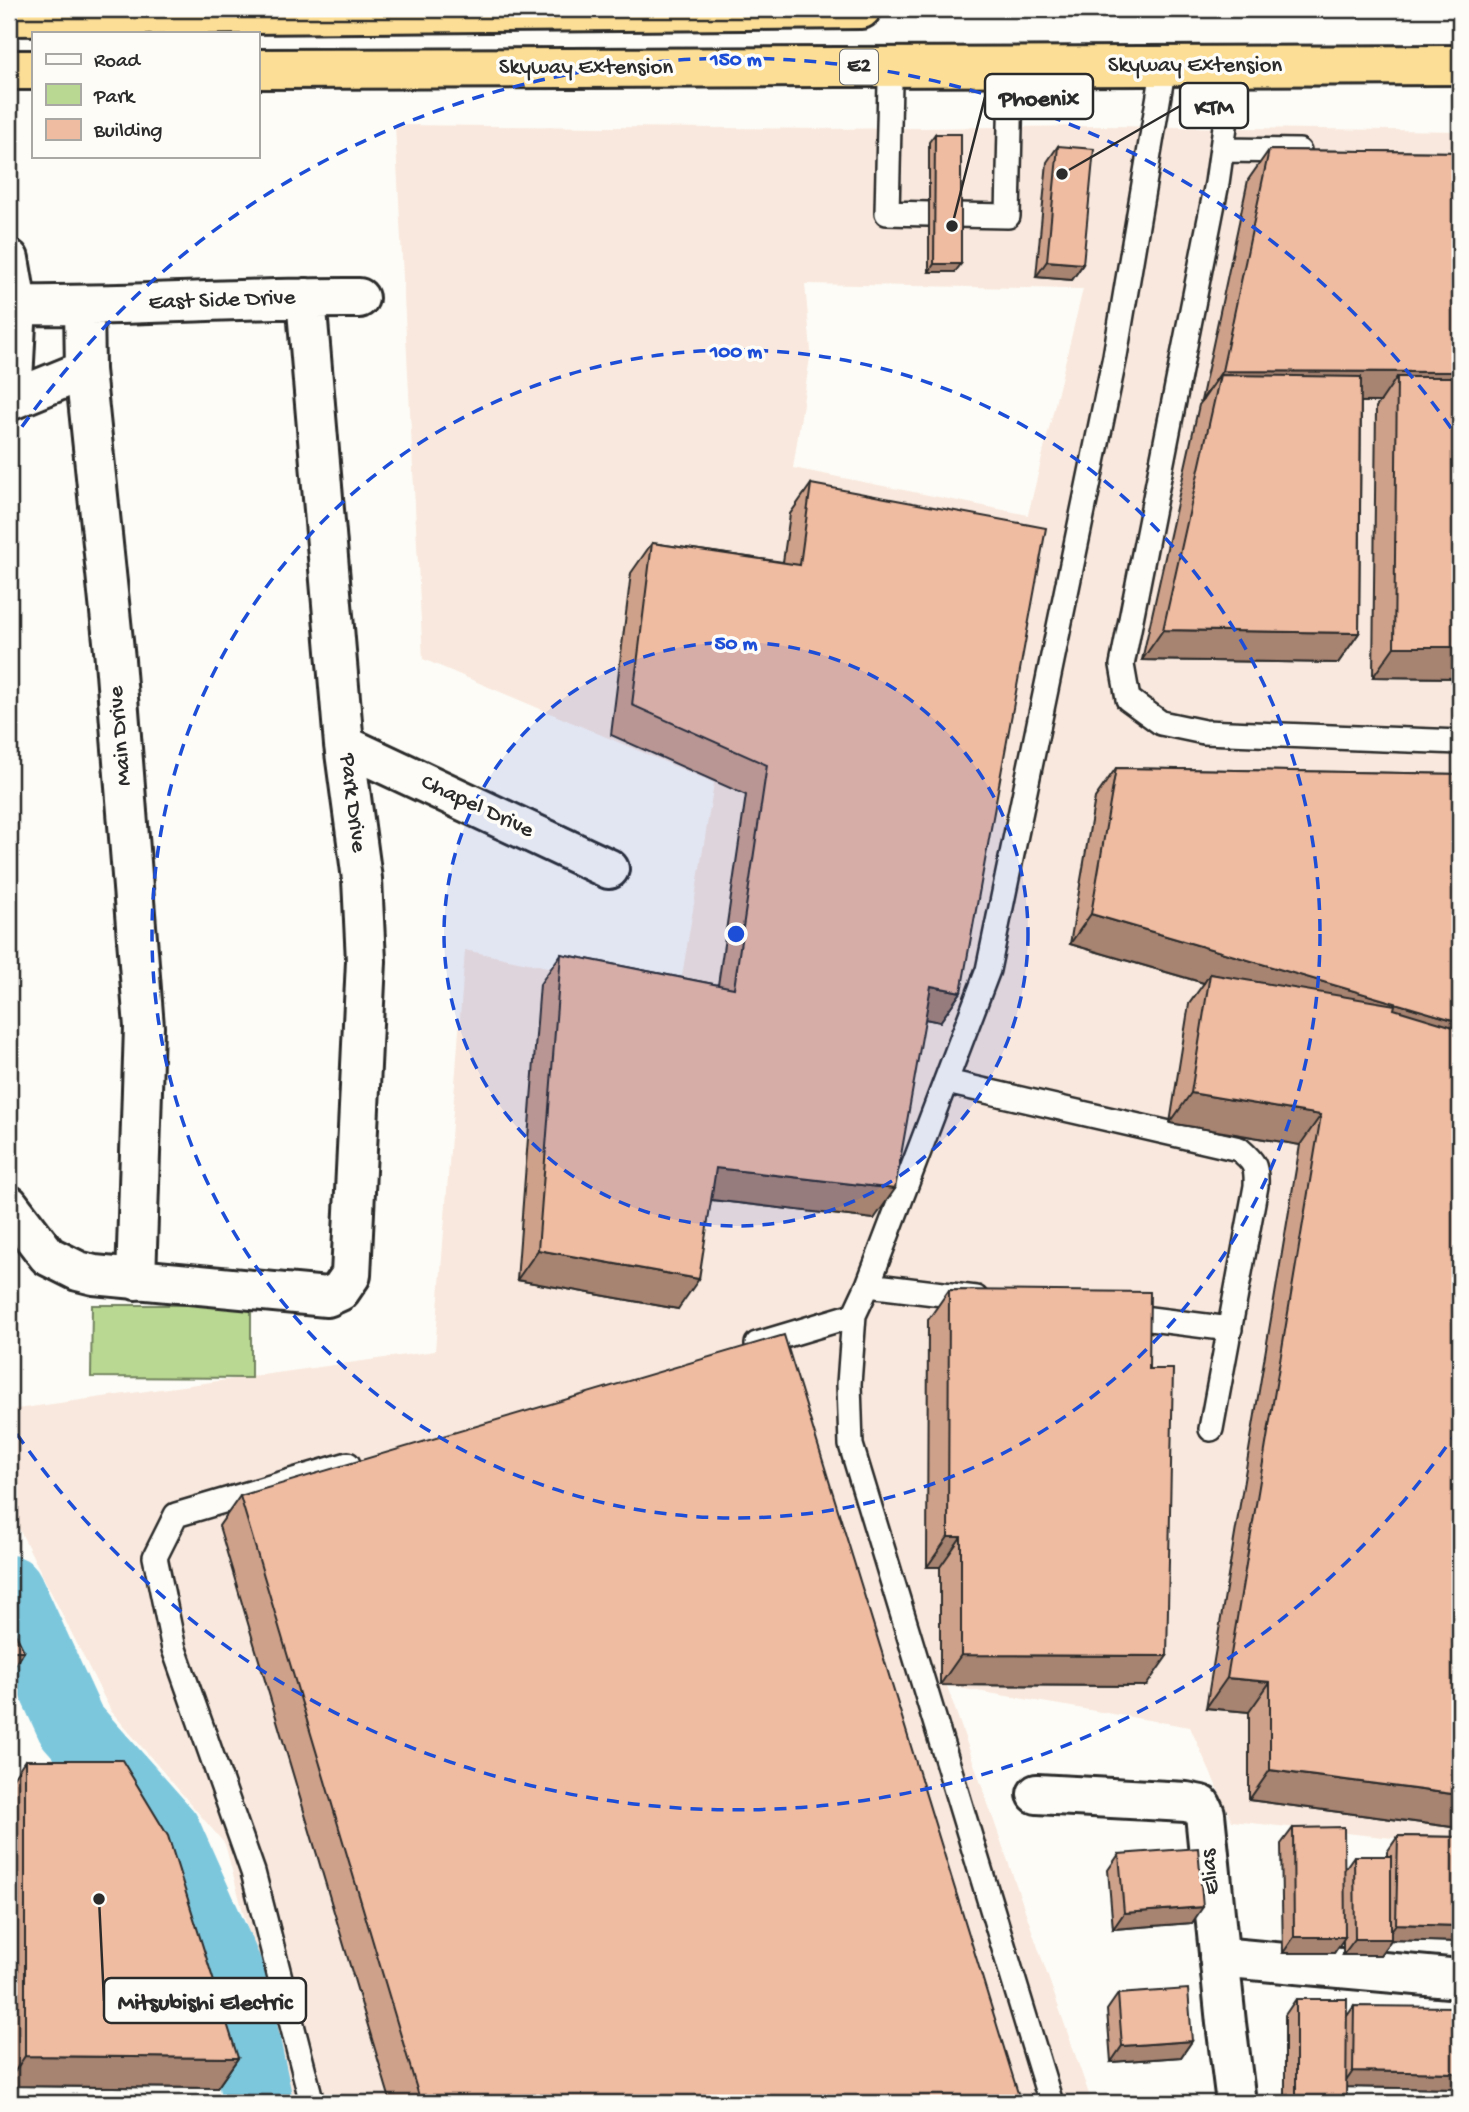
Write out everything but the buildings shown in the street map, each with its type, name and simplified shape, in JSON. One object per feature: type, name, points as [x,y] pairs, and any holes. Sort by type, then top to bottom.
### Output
[{"type":"highway","points":[[9,16],[862,9]]},
{"type":"highway","name":"Skyway Extension","points":[[259,69],[1460,65]]},
{"type":"highway","points":[[9,70],[32,70]]},
{"type":"street","points":[[9,259],[17,305],[10,400],[85,370]]},
{"type":"street","name":"Park Drive","points":[[136,1279],[327,1297],[341,1291],[351,1275],[366,961],[362,879],[344,746],[306,298]]},
{"type":"street","name":"East Side Drive","points":[[84,306],[359,298]]},
{"type":"street","points":[[17,305],[84,306]]},
{"type":"street","name":"Main Drive","points":[[84,306],[85,370],[115,660],[144,1027],[136,1279]]},
{"type":"street","name":"Chapel Drive","points":[[344,746],[609,869]]},
{"type":"street","points":[[9,1205],[48,1256],[78,1271],[136,1279]]},
{"type":"street","name":"Elias","points":[[1037,1794],[1201,1805],[1205,1814],[1236,2103]]},
{"type":"street","points":[[1219,1957],[1460,1979]]},
{"type":"lane","points":[[1051,2103],[851,1444],[849,1384],[854,1315],[869,1284],[988,970],[1115,356],[1162,77]]},
{"type":"lane","points":[[1232,77],[1217,183],[1122,666],[1128,699],[1161,723],[1204,732],[1460,743]]},
{"type":"lane","points":[[890,82],[887,213],[929,214]]},
{"type":"lane","points":[[955,215],[1008,216],[1011,82]]},
{"type":"lane","points":[[1222,150],[1321,151]]},
{"type":"lane","points":[[947,1082],[1239,1149],[1253,1161],[1257,1171],[1256,1186],[1211,1429]]},
{"type":"lane","points":[[869,1284],[1002,1301]]},
{"type":"lane","points":[[1096,1313],[1230,1329]]},
{"type":"lane","points":[[735,1350],[854,1315]]},
{"type":"lane","points":[[312,2103],[253,1871],[174,1649],[155,1557],[176,1515],[362,1460]]},
{"type":"shaded area","points":[[395,125],[824,129],[1104,126],[1460,131],[1460,1845],[1232,1821],[1190,1727],[947,1686],[1092,2103],[294,2103],[225,1844],[111,1711],[9,1509],[9,1410],[435,1351],[465,950],[679,994],[714,783],[423,659]],"holes":[[[805,284],[1083,289],[1028,515],[793,468],[811,351]]]},
{"type":"green space","points":[[92,1305],[251,1305],[251,1378],[91,1377]]},
{"type":"waterway","points":[[9,1590],[71,1725],[166,1832],[232,1980],[258,2103]]},
{"type":"place","name":"KTM","points":[[1062,174]]},
{"type":"place","name":"Phoenix","points":[[952,226]]},
{"type":"place","name":"Mitsubishi Electric","points":[[99,1899]]}]
